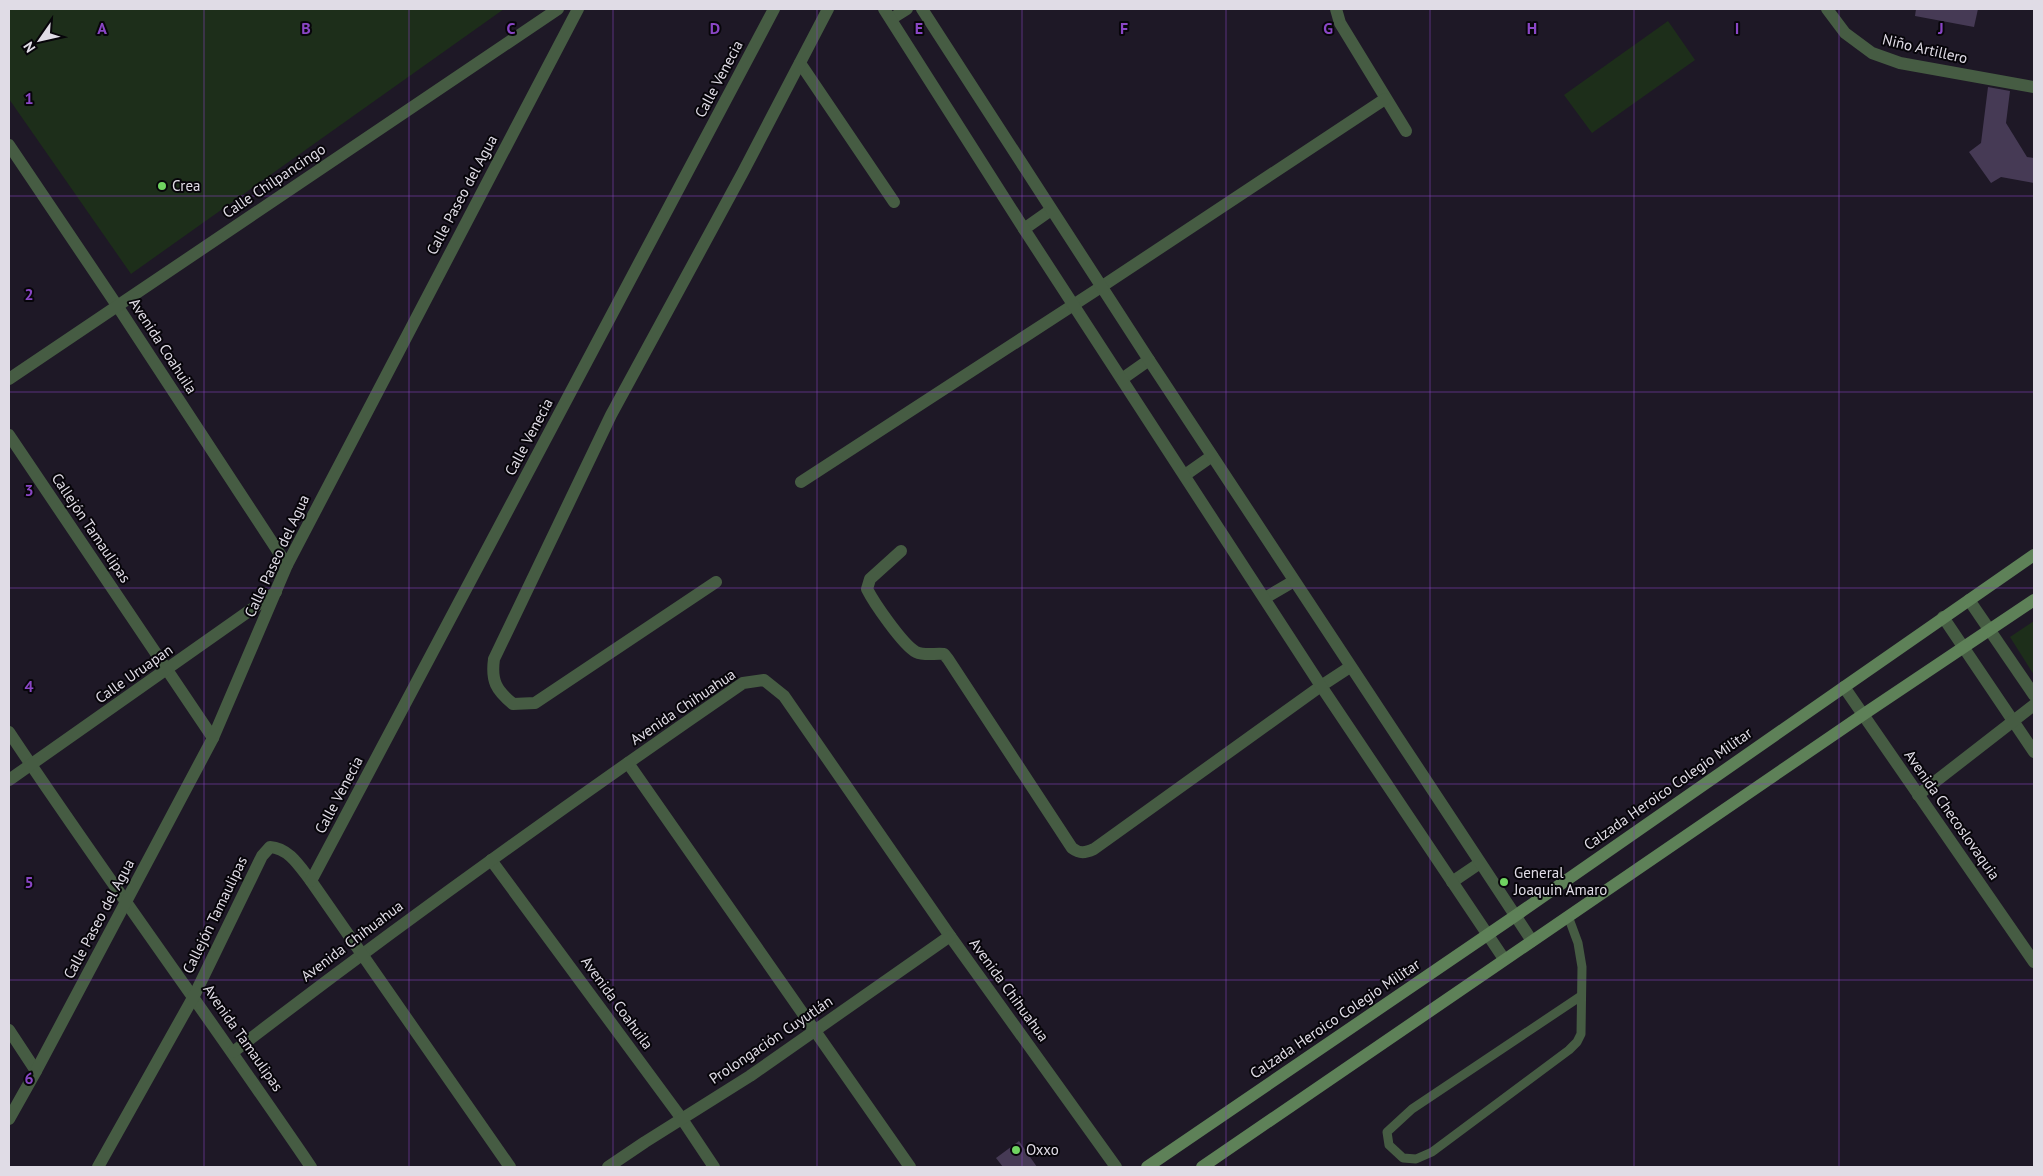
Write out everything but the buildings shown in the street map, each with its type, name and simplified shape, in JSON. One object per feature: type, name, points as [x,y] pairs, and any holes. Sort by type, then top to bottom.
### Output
[{"type":"main road","name":"Calzada Heroico Colegio Militar","points":[[1147,1167],[1515,916],[2034,555]]},
{"type":"main road","points":[[1202,1167],[1504,959],[2034,600]]},
{"type":"street","name":"Calle Chilpancingo","points":[[9,379],[558,9]]},
{"type":"street","name":"Calle Paseo del Agua","points":[[9,1119],[214,738],[287,565],[578,9]]},
{"type":"street","name":"Calle Venecia","points":[[311,881],[774,9]]},
{"type":"street","points":[[716,582],[535,703],[513,704],[499,692],[492,673],[494,659],[611,415],[828,9]]},
{"type":"street","points":[[907,9],[887,14],[1024,229],[1321,686],[1504,959]]},
{"type":"street","points":[[922,9],[1101,287],[1532,941]]},
{"type":"street","points":[[1336,9],[1340,23],[1406,131]]},
{"type":"street","name":"Niño Artillero","points":[[1827,9],[1845,33],[1872,54],[1900,63],[2034,87]]},
{"type":"street","points":[[800,63],[894,202]]},
{"type":"street","points":[[801,482],[1074,305],[1385,99]]},
{"type":"street","name":"Avenida Coahuila","points":[[9,145],[287,565]]},
{"type":"street","points":[[1024,229],[1052,210]]},
{"type":"street","points":[[1122,380],[1149,360]]},
{"type":"street","name":"Callejón Tamaulipas","points":[[9,435],[214,738]]},
{"type":"street","points":[[1185,475],[1212,456]]},
{"type":"street","points":[[902,551],[870,579],[867,589],[872,599],[907,646],[926,655],[944,654],[1072,848],[1078,852],[1084,853],[1094,850],[1350,667]]},
{"type":"street","points":[[1265,598],[1294,581]]},
{"type":"street","name":"Calle Uruapan","points":[[9,780],[276,592]]},
{"type":"street","points":[[1969,600],[2034,695]]},
{"type":"street","points":[[1944,617],[2034,752]]},
{"type":"street","name":"Avenida Chihuahua","points":[[233,1052],[362,954],[628,763],[743,683],[764,680],[784,696],[950,936],[1116,1167]]},
{"type":"street","name":"Avenida Checoslovaquia","points":[[1844,686],[2034,962]]},
{"type":"street","points":[[1918,795],[2034,705]]},
{"type":"street","name":"Avenida Tamaulipas","points":[[9,732],[126,903],[233,1052],[311,1167]]},
{"type":"street","points":[[628,763],[910,1167]]},
{"type":"street","name":"Callejón Tamaulipas","points":[[102,1165],[194,996],[262,856],[270,848],[280,848],[311,881],[510,1167]]},
{"type":"street","name":"Avenida Coahuila","points":[[491,860],[682,1119],[714,1167]]},
{"type":"street","points":[[1452,882],[1480,863]]},
{"type":"street","name":"Prolongación Cuyutlán","points":[[608,1167],[750,1076],[950,936]]},
{"type":"street","points":[[9,1030],[36,1071]]},
{"type":"lane","points":[[1568,916],[1578,943],[1582,967],[1581,1034],[1577,1042],[1569,1050],[1432,1152],[1416,1159],[1403,1158],[1389,1145],[1387,1132],[1412,1109],[1581,996]]},
{"type":"green space","name":"Crea","points":[[9,9],[504,9],[131,274],[9,99]]},
{"type":"green space","points":[[1668,21],[1695,60],[1592,133],[1564,95]]},
{"type":"green space","points":[[2034,621],[2034,675],[2010,637]]},
{"type":"place","name":"Crea","points":[[162,186]]},
{"type":"place","name":"General Joaquin Amaro","points":[[1504,882]]},
{"type":"place","name":"Oxxo","points":[[1016,1150]]}]
